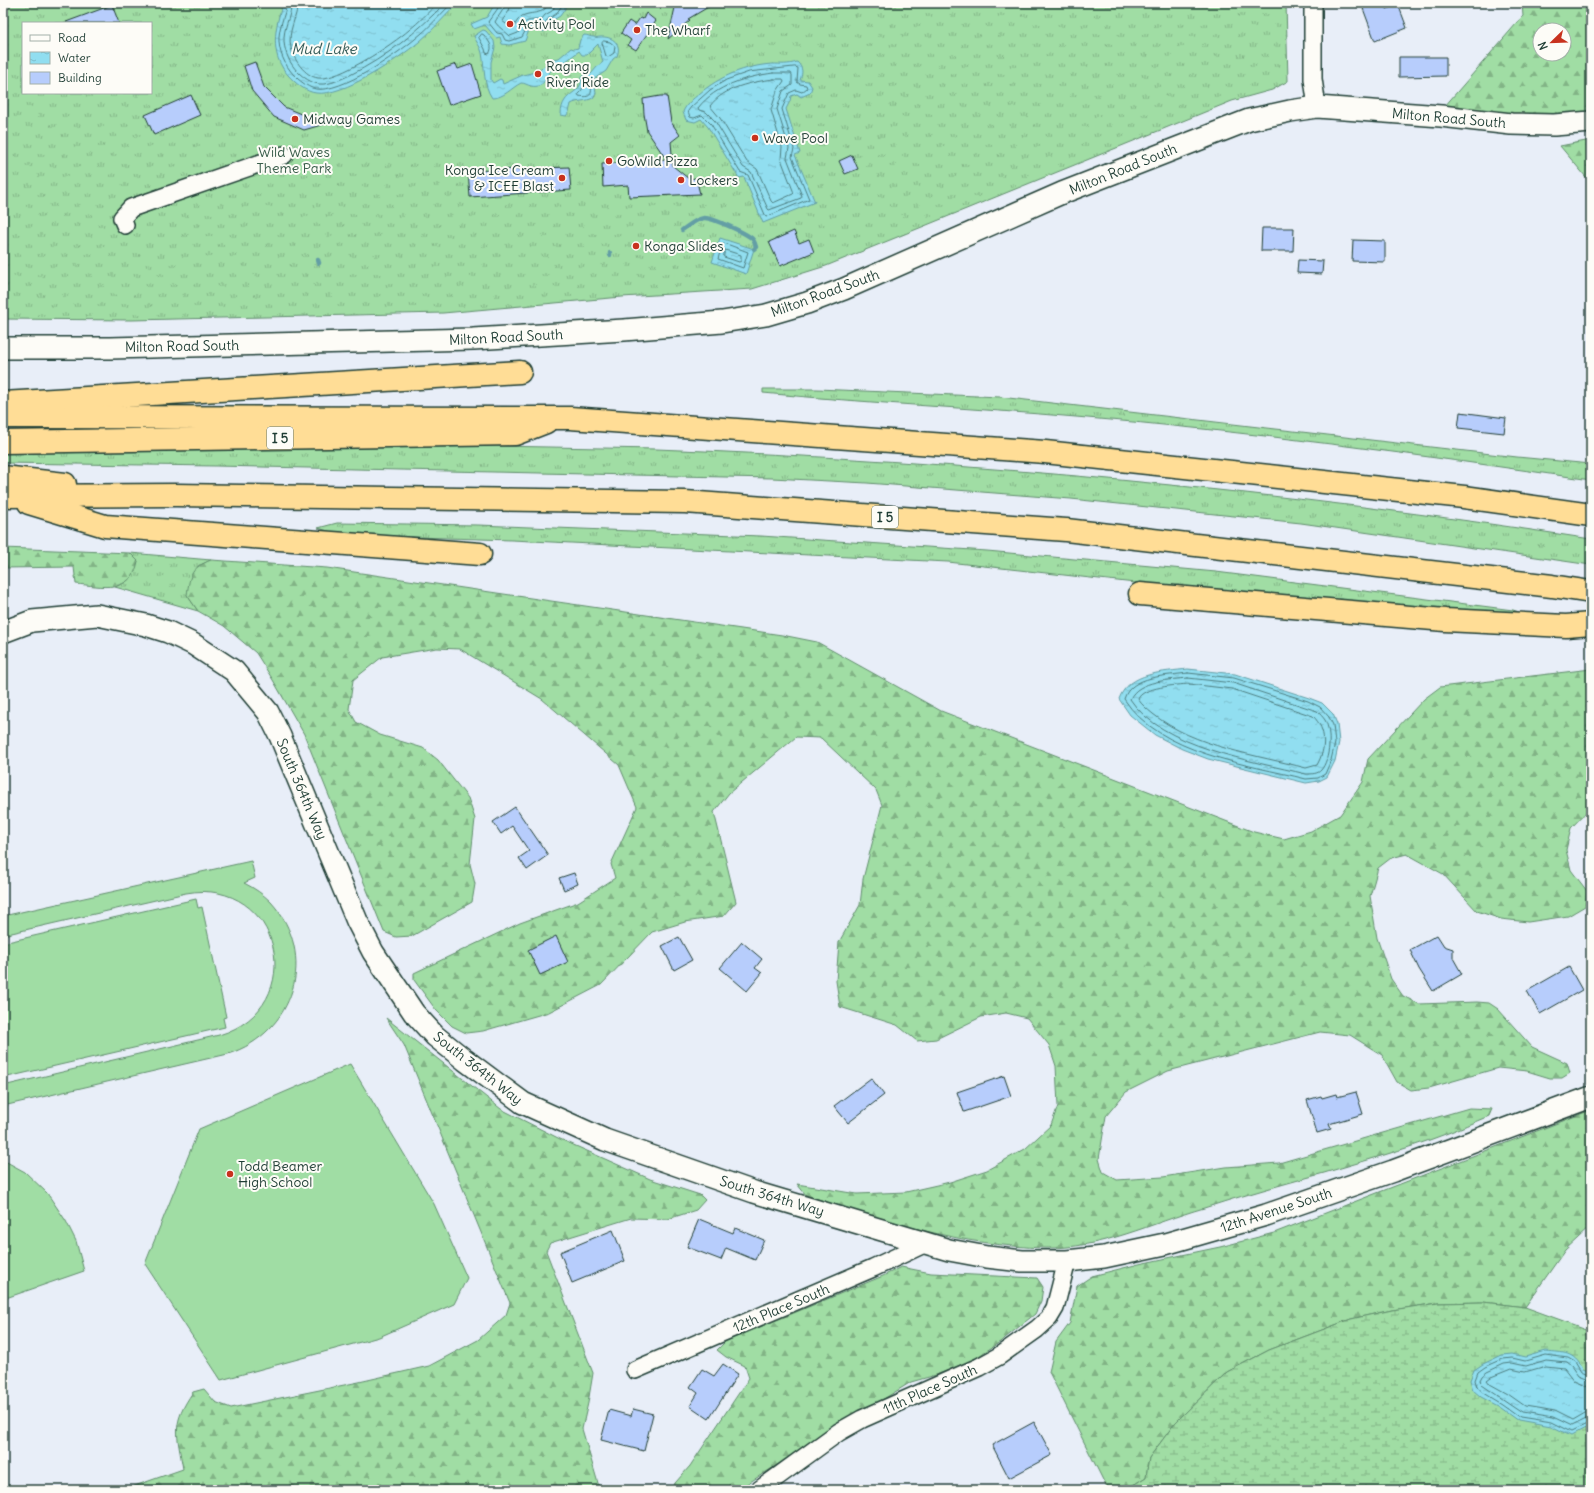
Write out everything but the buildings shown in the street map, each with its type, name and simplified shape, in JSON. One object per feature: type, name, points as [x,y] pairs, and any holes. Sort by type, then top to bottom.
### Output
[{"type":"highway","points":[[3,403],[520,372]]},
{"type":"highway","name":"I 5","points":[[3,417],[554,418],[1046,452],[1464,497],[1591,516]]},
{"type":"highway","name":"I 5","points":[[3,442],[515,434],[554,418]]},
{"type":"highway","points":[[4,490],[105,526],[480,554]]},
{"type":"highway","name":"I 5","points":[[4,490],[176,495],[685,502],[1066,530],[1336,560],[1591,592]]},
{"type":"highway","points":[[1140,594],[1445,620],[1566,626],[1591,624]]},
{"type":"street","points":[[1313,3],[1313,79],[1317,107]]},
{"type":"street","name":"Milton Road South","points":[[3,348],[110,348],[474,339],[722,322],[766,315],[807,303],[844,289],[1062,193],[1249,120],[1317,107],[1441,116],[1511,124],[1554,125],[1591,122]]},
{"type":"street","points":[[125,225],[122,218],[131,208],[284,154]]},
{"type":"street","name":"South 364th Way","points":[[3,632],[32,622],[96,615],[146,625],[168,632],[194,644],[234,671],[268,712],[277,730],[357,922],[390,979],[414,1013],[435,1036],[523,1103],[605,1140],[754,1192],[949,1250]]},
{"type":"street","name":"South 364th Way","points":[[3,646],[34,630],[67,617]]},
{"type":"street","name":"12th Avenue South","points":[[949,1250],[987,1257],[1022,1261],[1067,1261],[1104,1257],[1157,1246],[1266,1215],[1393,1171],[1591,1097]]},
{"type":"street","name":"12th Place South","points":[[635,1370],[873,1268],[926,1243]]},
{"type":"street","name":"11th Place South","points":[[759,1490],[839,1432],[862,1419],[979,1367],[999,1356],[1037,1329],[1049,1318],[1055,1308],[1067,1261]]},
{"type":"green space","name":"Wild Waves Theme Park","points":[[3,3],[1286,3],[1288,81],[1272,90],[1232,101],[826,266],[752,289],[622,297],[443,313],[132,320],[3,319]]},
{"type":"green space","points":[[1522,3],[1591,3],[1591,114],[1536,117],[1444,107],[1523,16]]},
{"type":"green space","points":[[1591,140],[1591,183],[1560,146]]},
{"type":"green space","points":[[763,389],[817,389],[1000,397],[1517,457],[1591,464],[1591,480],[1269,436],[1037,414],[763,393]]},
{"type":"green space","points":[[496,446],[656,449],[773,454],[891,461],[1125,480],[1359,506],[1591,539],[1591,565],[1301,523],[1071,499],[867,483],[772,478],[3,463],[3,453]]},
{"type":"green space","points":[[337,523],[478,525],[761,536],[987,551],[1216,572],[1513,610],[1547,621],[1429,616],[948,562],[512,540],[352,535],[335,533],[318,528]]},
{"type":"green space","points":[[3,548],[130,553],[138,561],[135,572],[129,579],[122,584],[105,587],[76,584],[74,567],[3,568]]},
{"type":"green space","points":[[130,553],[211,560],[198,566],[187,595],[198,611],[115,587],[126,582],[138,561]]},
{"type":"green space","points":[[211,560],[327,568],[782,635],[817,642],[941,711],[1254,832],[1284,839],[1311,831],[1340,815],[1363,782],[1368,759],[1424,699],[1440,687],[1591,669],[1591,807],[1571,828],[1566,850],[1571,870],[1587,891],[1585,906],[1568,916],[1528,922],[1501,919],[1477,911],[1443,874],[1407,854],[1391,858],[1378,868],[1370,896],[1377,938],[1391,979],[1403,996],[1419,1004],[1489,1003],[1498,1009],[1532,1047],[1567,1063],[1570,1073],[1562,1078],[1550,1078],[1527,1071],[1498,1068],[1429,1088],[1411,1090],[1397,1082],[1382,1055],[1350,1035],[1320,1032],[1168,1071],[1126,1092],[1106,1116],[1099,1159],[1103,1172],[1117,1180],[1163,1177],[1226,1167],[1279,1163],[1469,1108],[1492,1109],[1489,1116],[1414,1146],[1279,1185],[1106,1240],[1086,1244],[1045,1248],[984,1243],[894,1223],[806,1195],[797,1184],[857,1194],[906,1192],[950,1182],[987,1170],[1025,1149],[1051,1125],[1058,1106],[1056,1066],[1049,1045],[1027,1018],[1006,1013],[981,1017],[936,1039],[917,1041],[897,1025],[840,1007],[836,981],[839,942],[860,905],[863,879],[882,805],[876,790],[821,738],[796,737],[729,793],[714,812],[736,902],[724,916],[685,922],[652,932],[601,985],[549,1012],[483,1031],[466,1033],[452,1026],[436,1010],[414,980],[414,973],[520,923],[578,902],[615,878],[611,864],[637,807],[619,765],[542,699],[460,649],[437,648],[382,657],[353,680],[349,709],[356,722],[380,735],[423,748],[438,760],[468,798],[475,819],[470,864],[475,884],[472,902],[412,936],[396,937],[384,932],[304,734],[273,680],[256,653],[224,626],[198,611],[187,595],[189,582],[195,569]]},
{"type":"green space","points":[[251,861],[255,878],[244,883],[258,891],[271,902],[286,923],[294,945],[296,968],[292,990],[283,1011],[269,1029],[251,1044],[228,1054],[3,1106],[3,1086],[219,1035],[248,1020],[266,999],[274,973],[273,947],[263,923],[244,904],[219,893],[186,893],[3,935],[3,916]]},
{"type":"green space","points":[[196,899],[198,908],[202,907],[226,1017],[223,1018],[225,1027],[3,1078],[3,943]]},
{"type":"green space","points":[[386,1018],[501,1109],[560,1139],[650,1179],[700,1195],[705,1200],[696,1210],[668,1219],[631,1218],[550,1243],[546,1251],[593,1373],[582,1429],[600,1490],[123,1490],[183,1469],[178,1437],[179,1421],[181,1412],[193,1392],[204,1389],[215,1402],[231,1408],[429,1366],[478,1340],[506,1315],[510,1303],[404,1045]]},
{"type":"green space","points":[[350,1064],[434,1204],[467,1278],[454,1304],[379,1337],[221,1380],[145,1264],[199,1129]]},
{"type":"green space","points":[[1591,1110],[1591,1226],[1565,1250],[1525,1307],[1483,1302],[1438,1303],[1392,1310],[1351,1319],[1269,1350],[1227,1372],[1175,1423],[1149,1458],[1146,1477],[1125,1490],[1108,1490],[1049,1372],[1056,1342],[1070,1323],[1077,1286],[1092,1276],[1139,1264],[1220,1247],[1274,1233]]},
{"type":"green space","points":[[3,1160],[25,1172],[47,1193],[66,1221],[76,1241],[84,1271],[3,1299]]},
{"type":"green space","points":[[901,1267],[931,1273],[1037,1278],[1043,1287],[1041,1301],[1035,1314],[1000,1342],[971,1361],[936,1375],[911,1382],[737,1490],[669,1490],[690,1466],[749,1378],[745,1366],[726,1357],[717,1350],[726,1341],[883,1276]]},
{"type":"green space","points":[[1483,1302],[1525,1307],[1591,1331],[1591,1490],[1125,1490],[1146,1477],[1149,1458],[1175,1423],[1227,1372],[1269,1350],[1351,1319],[1392,1310],[1438,1303]]},
{"type":"water","name":"Mud Lake","points":[[283,3],[458,3],[419,42],[384,67],[341,89],[327,93],[316,93],[301,87],[294,81],[282,67],[278,58],[275,40]]},
{"type":"water","name":"Activity Pool","points":[[498,3],[565,3],[565,9],[560,16],[550,22],[544,32],[538,29],[529,30],[525,41],[509,45],[502,44],[500,37],[496,38],[485,25],[474,29],[471,24],[487,17],[493,7]]},
{"type":"water","name":"Raging River Ride","points":[[483,30],[486,31],[494,41],[495,48],[491,62],[491,80],[493,83],[500,79],[502,80],[503,84],[523,75],[539,71],[544,66],[552,62],[552,59],[559,58],[571,48],[578,48],[580,40],[584,35],[612,39],[617,44],[618,52],[617,56],[613,59],[606,71],[594,79],[596,93],[593,98],[571,104],[569,112],[566,116],[561,115],[562,107],[568,97],[579,87],[581,77],[587,73],[591,74],[603,62],[598,44],[587,55],[582,55],[579,51],[565,62],[565,67],[561,70],[554,67],[545,81],[540,85],[531,86],[521,83],[504,95],[492,98],[487,88],[481,51],[474,36]]},
{"type":"water","name":"Wave Pool","points":[[797,62],[802,70],[800,80],[808,81],[812,87],[810,93],[801,97],[797,94],[791,96],[786,109],[800,153],[795,155],[815,202],[763,223],[744,177],[739,178],[708,127],[701,119],[695,122],[686,120],[683,112],[690,102],[707,88],[733,73],[762,65],[788,64]]},
{"type":"water","points":[[720,238],[754,249],[746,274],[712,262]]},
{"type":"water","points":[[1188,669],[1235,674],[1322,703],[1333,714],[1337,724],[1339,742],[1335,761],[1327,777],[1319,781],[1306,783],[1208,759],[1182,749],[1155,735],[1130,715],[1119,699],[1124,690],[1139,678],[1158,673]]},
{"type":"water","points":[[1546,1351],[1568,1354],[1576,1359],[1583,1369],[1591,1372],[1591,1426],[1572,1436],[1551,1426],[1518,1420],[1500,1407],[1481,1397],[1473,1390],[1470,1380],[1474,1370],[1483,1364],[1502,1355],[1512,1354],[1525,1357]]},
{"type":"waterway","points":[[682,230],[698,220],[708,218],[727,225],[751,238],[756,247],[754,249]]},
{"type":"place","name":"Activity Pool","points":[[510,24]]},
{"type":"place","name":"The Wharf","points":[[637,30]]},
{"type":"place","name":"Raging River Ride","points":[[538,74]]},
{"type":"place","name":"Midway Games","points":[[295,119]]},
{"type":"place","name":"Wave Pool","points":[[755,138]]},
{"type":"place","name":"GoWild Pizza","points":[[609,161]]},
{"type":"place","name":"Konga Ice Cream & ICEE Blast","points":[[562,178]]},
{"type":"place","name":"Lockers","points":[[681,180]]},
{"type":"place","name":"Konga Slides","points":[[636,246]]},
{"type":"place","name":"Todd Beamer High School","points":[[230,1174]]}]
